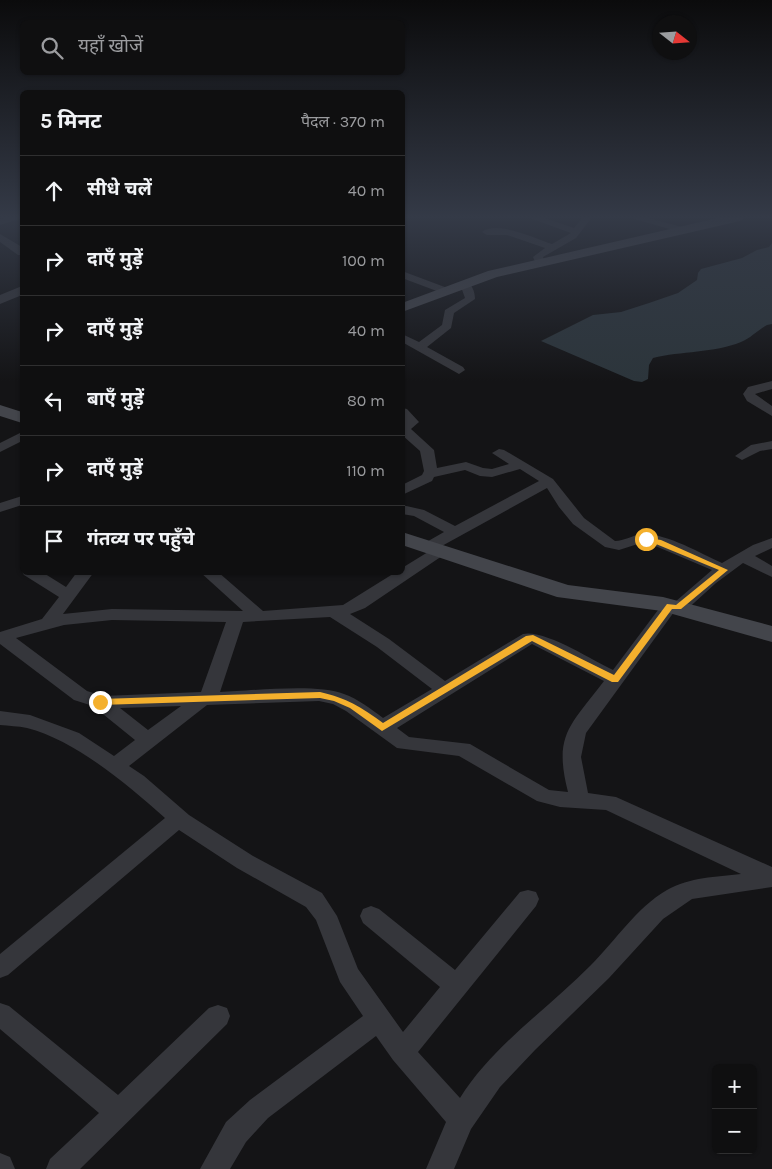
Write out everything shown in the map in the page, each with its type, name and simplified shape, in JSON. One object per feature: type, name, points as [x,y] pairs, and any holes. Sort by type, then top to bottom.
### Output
[{"type":"main road","points":[[405,307],[503,272]]},
{"type":"main road","points":[[0,410],[20,417]]},
{"type":"main road","points":[[405,539],[564,592],[627,599],[674,607],[772,634]]},
{"type":"street","points":[[405,275],[446,291]]},
{"type":"street","points":[[420,348],[447,326],[449,312],[470,299],[470,294],[465,284]]},
{"type":"street","points":[[0,300],[20,291]]},
{"type":"street","points":[[405,339],[459,370]]},
{"type":"street","points":[[772,384],[752,390],[749,394],[751,398],[772,412]]},
{"type":"street","points":[[405,415],[412,422],[405,427]]},
{"type":"street","points":[[405,431],[429,454],[431,474]]},
{"type":"street","points":[[0,448],[20,437]]},
{"type":"street","points":[[742,456],[756,448],[772,444]]},
{"type":"street","points":[[499,452],[548,482],[554,488],[563,504],[584,526],[611,545],[619,546],[638,538],[646,539],[658,542],[724,570]]},
{"type":"street","points":[[405,489],[431,474],[466,466],[480,472],[492,473],[520,465]]},
{"type":"street","points":[[405,570],[455,532],[548,482]]},
{"type":"street","points":[[0,508],[20,501]]},
{"type":"street","points":[[405,510],[419,513],[455,532]]},
{"type":"street","points":[[580,800],[570,756],[571,743],[577,731],[615,679],[674,607],[724,570],[762,546],[772,543]]},
{"type":"street","points":[[744,557],[772,572]]},
{"type":"street","points":[[35,575],[69,596]]},
{"type":"street","points":[[48,623],[84,575]]},
{"type":"street","points":[[211,575],[259,616]]},
{"type":"street","points":[[1,638],[29,627],[104,614],[236,617],[334,612],[346,610],[359,604],[399,575]]},
{"type":"street","points":[[334,612],[383,643],[445,690]]},
{"type":"street","points":[[115,766],[205,699],[236,617]]},
{"type":"street","points":[[1,638],[81,696],[100,702],[320,695],[337,698],[353,706],[404,743],[463,749],[544,796],[556,800],[609,803],[771,877]]},
{"type":"street","points":[[382,728],[529,638],[533,638],[615,679]]},
{"type":"street","points":[[100,702],[148,740]]},
{"type":"street","points":[[0,718],[30,722],[72,738],[137,781],[179,818],[245,862],[314,900],[326,916],[348,975],[402,1052],[462,1120]]},
{"type":"street","points":[[0,968],[179,818]]},
{"type":"street","points":[[440,1169],[462,1120],[499,1070],[602,971],[638,927],[677,896],[701,888],[757,882],[771,877]]},
{"type":"street","points":[[402,1052],[528,899]]},
{"type":"street","points":[[371,916],[456,986]]},
{"type":"street","points":[[0,1014],[119,1112]]},
{"type":"street","points":[[60,1169],[218,1016]]},
{"type":"street","points":[[214,1169],[236,1132],[259,1109],[379,1019]]},
{"type":"shaded area","points":[[772,272],[772,324],[731,346],[653,358],[649,365],[648,379],[642,382],[634,381],[541,341],[593,315],[621,312],[678,293],[697,280],[698,273]]},
{"type":"route","points":[[100,702],[320,695],[337,698],[353,706],[382,728],[529,638],[538,639],[615,679],[670,606],[678,608],[724,570],[658,542],[646,539]]}]
